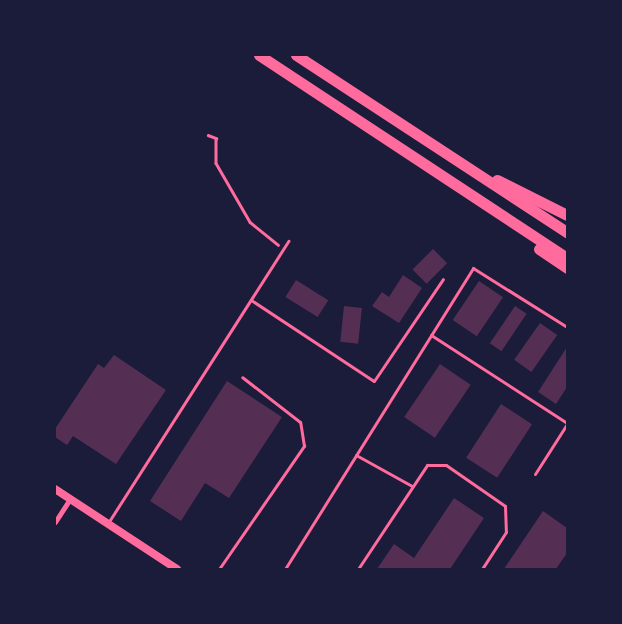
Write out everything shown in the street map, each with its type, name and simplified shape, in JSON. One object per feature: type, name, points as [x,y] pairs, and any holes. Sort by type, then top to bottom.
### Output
[{"type":"highway","points":[[259,55],[567,258]]},
{"type":"highway","points":[[296,55],[567,232]]},
{"type":"highway","points":[[461,162],[567,215]]},
{"type":"highway","points":[[478,199],[567,268]]},
{"type":"street","points":[[55,489],[177,569]]},
{"type":"street","points":[[55,522],[70,499]]},
{"type":"lane","points":[[107,524],[288,241]]},
{"type":"lane","points":[[284,569],[474,268],[567,327]]},
{"type":"lane","points":[[251,300],[374,381],[443,279]]},
{"type":"lane","points":[[431,336],[567,424],[536,474]]},
{"type":"lane","points":[[220,569],[304,446],[300,422],[242,377]]},
{"type":"lane","points":[[356,455],[412,486]]},
{"type":"lane","points":[[358,569],[427,465],[446,466],[505,506],[506,532],[482,569]]},
{"type":"path","points":[[208,135],[216,138],[216,163],[250,222],[283,249]]},
{"type":"building","points":[[433,249],[447,263],[427,284],[412,270]]},
{"type":"building","points":[[403,275],[422,288],[399,323],[372,306],[382,292],[389,297]]},
{"type":"building","points":[[296,280],[328,300],[318,317],[285,297]]},
{"type":"building","points":[[479,281],[503,297],[477,336],[453,320]]},
{"type":"building","points":[[344,306],[362,308],[358,344],[340,342]]},
{"type":"building","points":[[515,306],[527,314],[501,351],[490,343]]},
{"type":"building","points":[[540,323],[557,335],[531,372],[514,360]]},
{"type":"building","points":[[567,347],[567,387],[556,404],[538,392]]},
{"type":"building","points":[[114,355],[166,390],[116,464],[73,436],[67,445],[55,437],[55,429],[98,364],[104,368]]},
{"type":"building","points":[[440,364],[471,385],[435,438],[404,417]]},
{"type":"building","points":[[227,381],[282,417],[229,498],[205,483],[181,521],[150,501]]},
{"type":"building","points":[[501,404],[532,424],[497,478],[466,458]]},
{"type":"building","points":[[454,498],[484,518],[450,569],[377,569],[394,544],[414,558]]},
{"type":"building","points":[[543,511],[567,528],[567,553],[556,569],[504,569]]}]
